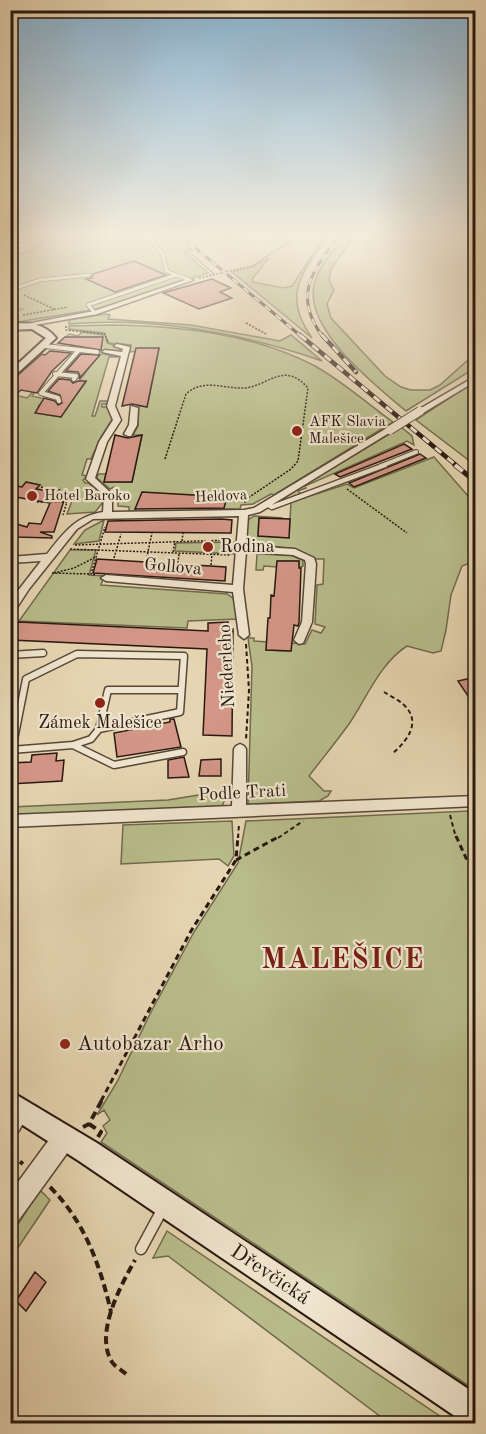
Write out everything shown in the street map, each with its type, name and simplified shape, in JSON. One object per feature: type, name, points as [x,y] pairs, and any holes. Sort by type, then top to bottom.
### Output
[{"type":"main road","points":[[10,377],[47,341],[40,329],[24,325],[11,333]]},
{"type":"main road","name":"Dřevčická","points":[[14,1112],[65,1137],[476,1413]]},
{"type":"street","points":[[24,325],[95,313],[130,301]]},
{"type":"street","points":[[47,341],[56,334],[56,321]]},
{"type":"street","points":[[117,346],[126,350]]},
{"type":"street","points":[[101,352],[126,350]]},
{"type":"street","points":[[117,420],[111,406],[126,350]]},
{"type":"street","name":"Heldova","points":[[10,610],[52,553],[83,520],[107,515],[244,513],[271,503],[476,378]]},
{"type":"street","points":[[129,434],[134,420],[134,408]]},
{"type":"street","points":[[117,420],[134,420]]},
{"type":"street","points":[[107,515],[108,494],[90,479],[103,442],[117,420]]},
{"type":"street","name":"Niederleho","points":[[244,513],[238,589],[244,635]]},
{"type":"street","points":[[242,548],[295,552],[309,558],[311,564],[308,622],[299,640]]},
{"type":"street","points":[[10,558],[52,553]]},
{"type":"street","name":"Gollova","points":[[106,578],[238,589]]},
{"type":"street","points":[[239,811],[240,749]]},
{"type":"street","name":"Podle Trati","points":[[10,821],[476,801]]},
{"type":"street","points":[[10,1213],[65,1137]]},
{"type":"lane","points":[[95,313],[88,306],[102,301]]},
{"type":"lane","points":[[47,341],[79,350],[101,352]]},
{"type":"lane","points":[[59,401],[60,398],[41,393],[55,374],[79,350]]},
{"type":"lane","points":[[55,374],[76,376]]},
{"type":"lane","points":[[271,503],[272,507],[340,483],[416,452]]},
{"type":"lane","points":[[10,536],[10,558]]},
{"type":"lane","points":[[10,655],[44,653]]},
{"type":"lane","points":[[99,729],[180,712],[184,656],[77,654],[26,679],[11,750],[73,746],[91,739],[99,729],[108,690],[181,690]]},
{"type":"lane","points":[[73,746],[114,765],[183,752]]},
{"type":"lane","points":[[141,1249],[165,1204]]},
{"type":"path","points":[[37,301],[54,309]]},
{"type":"path","points":[[17,316],[88,306]]},
{"type":"path","points":[[246,323],[266,334]]},
{"type":"path","points":[[66,330],[102,333]]},
{"type":"path","points":[[165,459],[186,393],[191,388],[199,386],[251,388],[274,376],[286,376],[304,383],[308,388],[298,461],[291,469],[245,500],[244,513]]},
{"type":"path","points":[[340,483],[407,533]]},
{"type":"path","points":[[41,487],[60,490],[67,502],[63,515]]},
{"type":"path","points":[[37,502],[67,502]]},
{"type":"path","points":[[91,574],[107,515]]},
{"type":"path","points":[[146,561],[152,533]]},
{"type":"path","points":[[182,541],[183,533]]},
{"type":"path","points":[[214,540],[215,533]]},
{"type":"path","points":[[114,558],[121,534]]},
{"type":"path","points":[[72,545],[214,540],[242,548]]},
{"type":"path","points":[[173,552],[175,541]]},
{"type":"path","points":[[52,553],[117,549],[212,555],[242,548]]},
{"type":"path","points":[[178,563],[180,553]]},
{"type":"path","points":[[211,565],[212,555]]},
{"type":"path","points":[[96,556],[75,568],[51,573],[107,575],[106,578]]},
{"type":"path","name":"Niederleho","points":[[240,749],[246,749],[249,690],[244,635]]},
{"type":"path","points":[[384,692],[405,705],[412,730],[408,740],[393,753]]},
{"type":"path","points":[[450,810],[455,840],[465,859],[476,871]]},
{"type":"path","points":[[96,1139],[101,1132],[89,1124],[191,931],[236,860],[239,845],[239,811]]},
{"type":"path","points":[[236,860],[267,845],[310,816]]},
{"type":"path","points":[[10,1154],[28,1168]]},
{"type":"path","points":[[45,1184],[59,1195],[69,1208],[96,1259],[111,1312]]},
{"type":"path","points":[[126,1374],[112,1362],[109,1354],[108,1334],[111,1312],[141,1249]]},
{"type":"green space","points":[[11,301],[124,301],[103,308],[11,323]]},
{"type":"green space","points":[[267,301],[297,301],[303,322],[312,338]]},
{"type":"green space","points":[[329,301],[327,304],[331,318],[385,376],[401,387],[411,390],[430,390],[440,385],[470,358],[475,345],[475,368],[406,411],[377,387],[345,355],[320,320],[314,302]]},
{"type":"green space","points":[[110,315],[108,319],[191,325],[280,341],[291,335],[322,361],[260,342],[197,329],[133,323],[69,324],[69,320]]},
{"type":"green space","points":[[110,325],[188,330],[241,339],[266,346],[315,366],[393,422],[274,495],[271,494],[253,504],[241,505],[240,509],[136,508],[135,511],[129,511],[129,507],[118,506],[118,494],[114,487],[110,489],[97,478],[98,474],[106,474],[104,482],[132,482],[142,435],[133,435],[138,426],[139,406],[147,406],[159,349],[130,352],[131,345],[109,343],[104,333],[69,329],[69,326]]},
{"type":"green space","points":[[82,332],[105,335],[107,343],[122,348],[118,351],[104,350],[103,354],[119,357],[109,357],[92,416],[95,416],[100,401],[108,401],[107,404],[102,404],[102,407],[107,407],[113,418],[91,459],[87,459],[82,475],[87,476],[83,480],[85,483],[101,492],[104,501],[95,512],[67,514],[72,501],[36,489],[39,485],[26,482],[22,487],[11,485],[11,428],[16,421],[11,421],[11,394],[27,398],[43,381],[32,396],[55,401],[39,405],[36,413],[61,417],[64,397],[48,392],[58,379],[66,377],[71,380],[61,379],[53,390],[77,394],[86,382],[79,381],[95,360],[72,373],[63,371],[80,354],[96,357],[100,350],[70,346],[72,345],[62,340],[69,334],[78,336]]},
{"type":"green space","points":[[475,381],[475,465],[416,420]]},
{"type":"green space","points":[[401,427],[412,436],[414,445],[407,441],[305,486],[306,488],[298,491],[302,495],[276,502]]},
{"type":"green space","points":[[434,457],[475,504],[475,561],[462,566],[451,595],[441,651],[433,653],[407,646],[397,653],[381,672],[349,724],[309,776],[324,791],[331,791],[328,796],[319,801],[248,804],[252,666],[248,638],[267,642],[266,650],[291,651],[291,643],[305,644],[312,630],[321,633],[325,627],[315,624],[317,585],[323,584],[324,559],[315,559],[296,549],[252,544],[246,538],[248,520],[254,516],[283,518],[259,518],[258,536],[289,537],[291,502],[347,484],[354,488]]},
{"type":"green space","points":[[104,520],[99,541],[74,544],[85,530]]},
{"type":"green space","points":[[235,542],[234,554],[175,551],[176,543]]},
{"type":"green space","points":[[70,550],[96,550],[89,575],[104,576],[101,585],[227,594],[234,599],[238,619],[188,621],[187,628],[19,621]]},
{"type":"green space","points":[[257,554],[290,555],[303,560],[303,566],[299,568],[299,561],[278,561],[277,567],[264,566],[263,570],[256,570]]},
{"type":"green space","points":[[229,790],[222,806],[11,815],[11,807],[168,800]]},
{"type":"green space","points":[[470,811],[475,824],[473,838],[476,840],[475,1390],[101,1142],[107,1133],[103,1126],[110,1120],[104,1110],[97,1115],[117,1082],[194,932],[238,863],[246,821]]},
{"type":"green space","points":[[232,821],[234,856],[228,866],[219,859],[121,864],[123,825]]},
{"type":"green space","points":[[40,1190],[50,1200],[11,1258],[11,1235]]},
{"type":"green space","points":[[167,1231],[450,1423],[389,1423],[168,1256],[153,1258]]},
{"type":"building","points":[[181,301],[223,301],[199,309]]},
{"type":"building","points":[[65,337],[103,337],[101,350],[58,343]]},
{"type":"building","points":[[136,348],[159,348],[147,407],[132,404],[122,406]]},
{"type":"building","points":[[50,351],[71,353],[52,371],[37,393],[21,390],[10,400],[10,382],[42,354],[45,355]]},
{"type":"building","points":[[81,354],[100,355],[79,379],[78,372],[66,371]]},
{"type":"building","points":[[59,379],[70,380],[73,383],[86,381],[61,417],[35,413],[44,398],[55,401],[58,405],[62,403],[60,395],[48,391]]},
{"type":"building","points":[[115,435],[128,438],[142,435],[132,482],[104,482]]},
{"type":"building","points":[[404,444],[412,449],[340,477],[335,474]]},
{"type":"building","points":[[420,454],[426,458],[354,487],[349,483]]},
{"type":"building","points":[[26,482],[40,485],[36,489],[66,494],[54,532],[40,532],[52,538],[15,537],[10,532],[10,522],[27,527],[29,523],[41,524],[50,503],[10,496],[10,485],[22,487]]},
{"type":"building","points":[[142,492],[227,497],[224,508],[135,509]]},
{"type":"building","points":[[259,518],[290,519],[289,538],[258,536]]},
{"type":"building","points":[[232,520],[231,533],[105,532],[108,521]]},
{"type":"building","points":[[97,559],[226,567],[225,581],[93,573]]},
{"type":"building","points":[[277,561],[299,561],[299,568],[301,568],[299,623],[298,626],[294,625],[291,651],[266,650],[268,618],[270,618],[271,595],[274,596]]},
{"type":"building","points":[[18,622],[208,631],[208,623],[228,622],[228,629],[233,629],[232,736],[203,735],[207,649],[11,640]]},
{"type":"building","points":[[476,677],[476,708],[458,681]]},
{"type":"building","points":[[170,719],[174,719],[181,747],[117,757],[114,733],[170,722]]},
{"type":"building","points":[[57,753],[56,761],[64,760],[62,781],[10,784],[10,763],[31,762],[32,755]]},
{"type":"building","points":[[184,757],[189,777],[168,778],[168,760]]},
{"type":"building","points":[[221,759],[221,776],[199,776],[201,760]]},
{"type":"building","points":[[35,1272],[46,1282],[26,1311],[16,1301]]},
{"type":"waterway","points":[[10,311],[23,309]]},
{"type":"railway","points":[[259,301],[302,337]]},
{"type":"railway","points":[[307,301],[313,322],[323,337]]},
{"type":"railway","points":[[300,335],[457,466]]},
{"type":"railway","points":[[322,335],[356,372]]},
{"type":"railway","points":[[455,465],[476,482]]},
{"type":"place","name":"AFK Slavia Malešice","points":[[297,431]]},
{"type":"place","name":"Hotel Baroko","points":[[32,496]]},
{"type":"place","name":"Rodina","points":[[208,547]]},
{"type":"place","name":"Zámek Malešice","points":[[100,703]]},
{"type":"place","name":"Autobazar Arho","points":[[65,1044]]},
{"type":"district","name":"MALEŠICE","points":[[343,961]]}]
